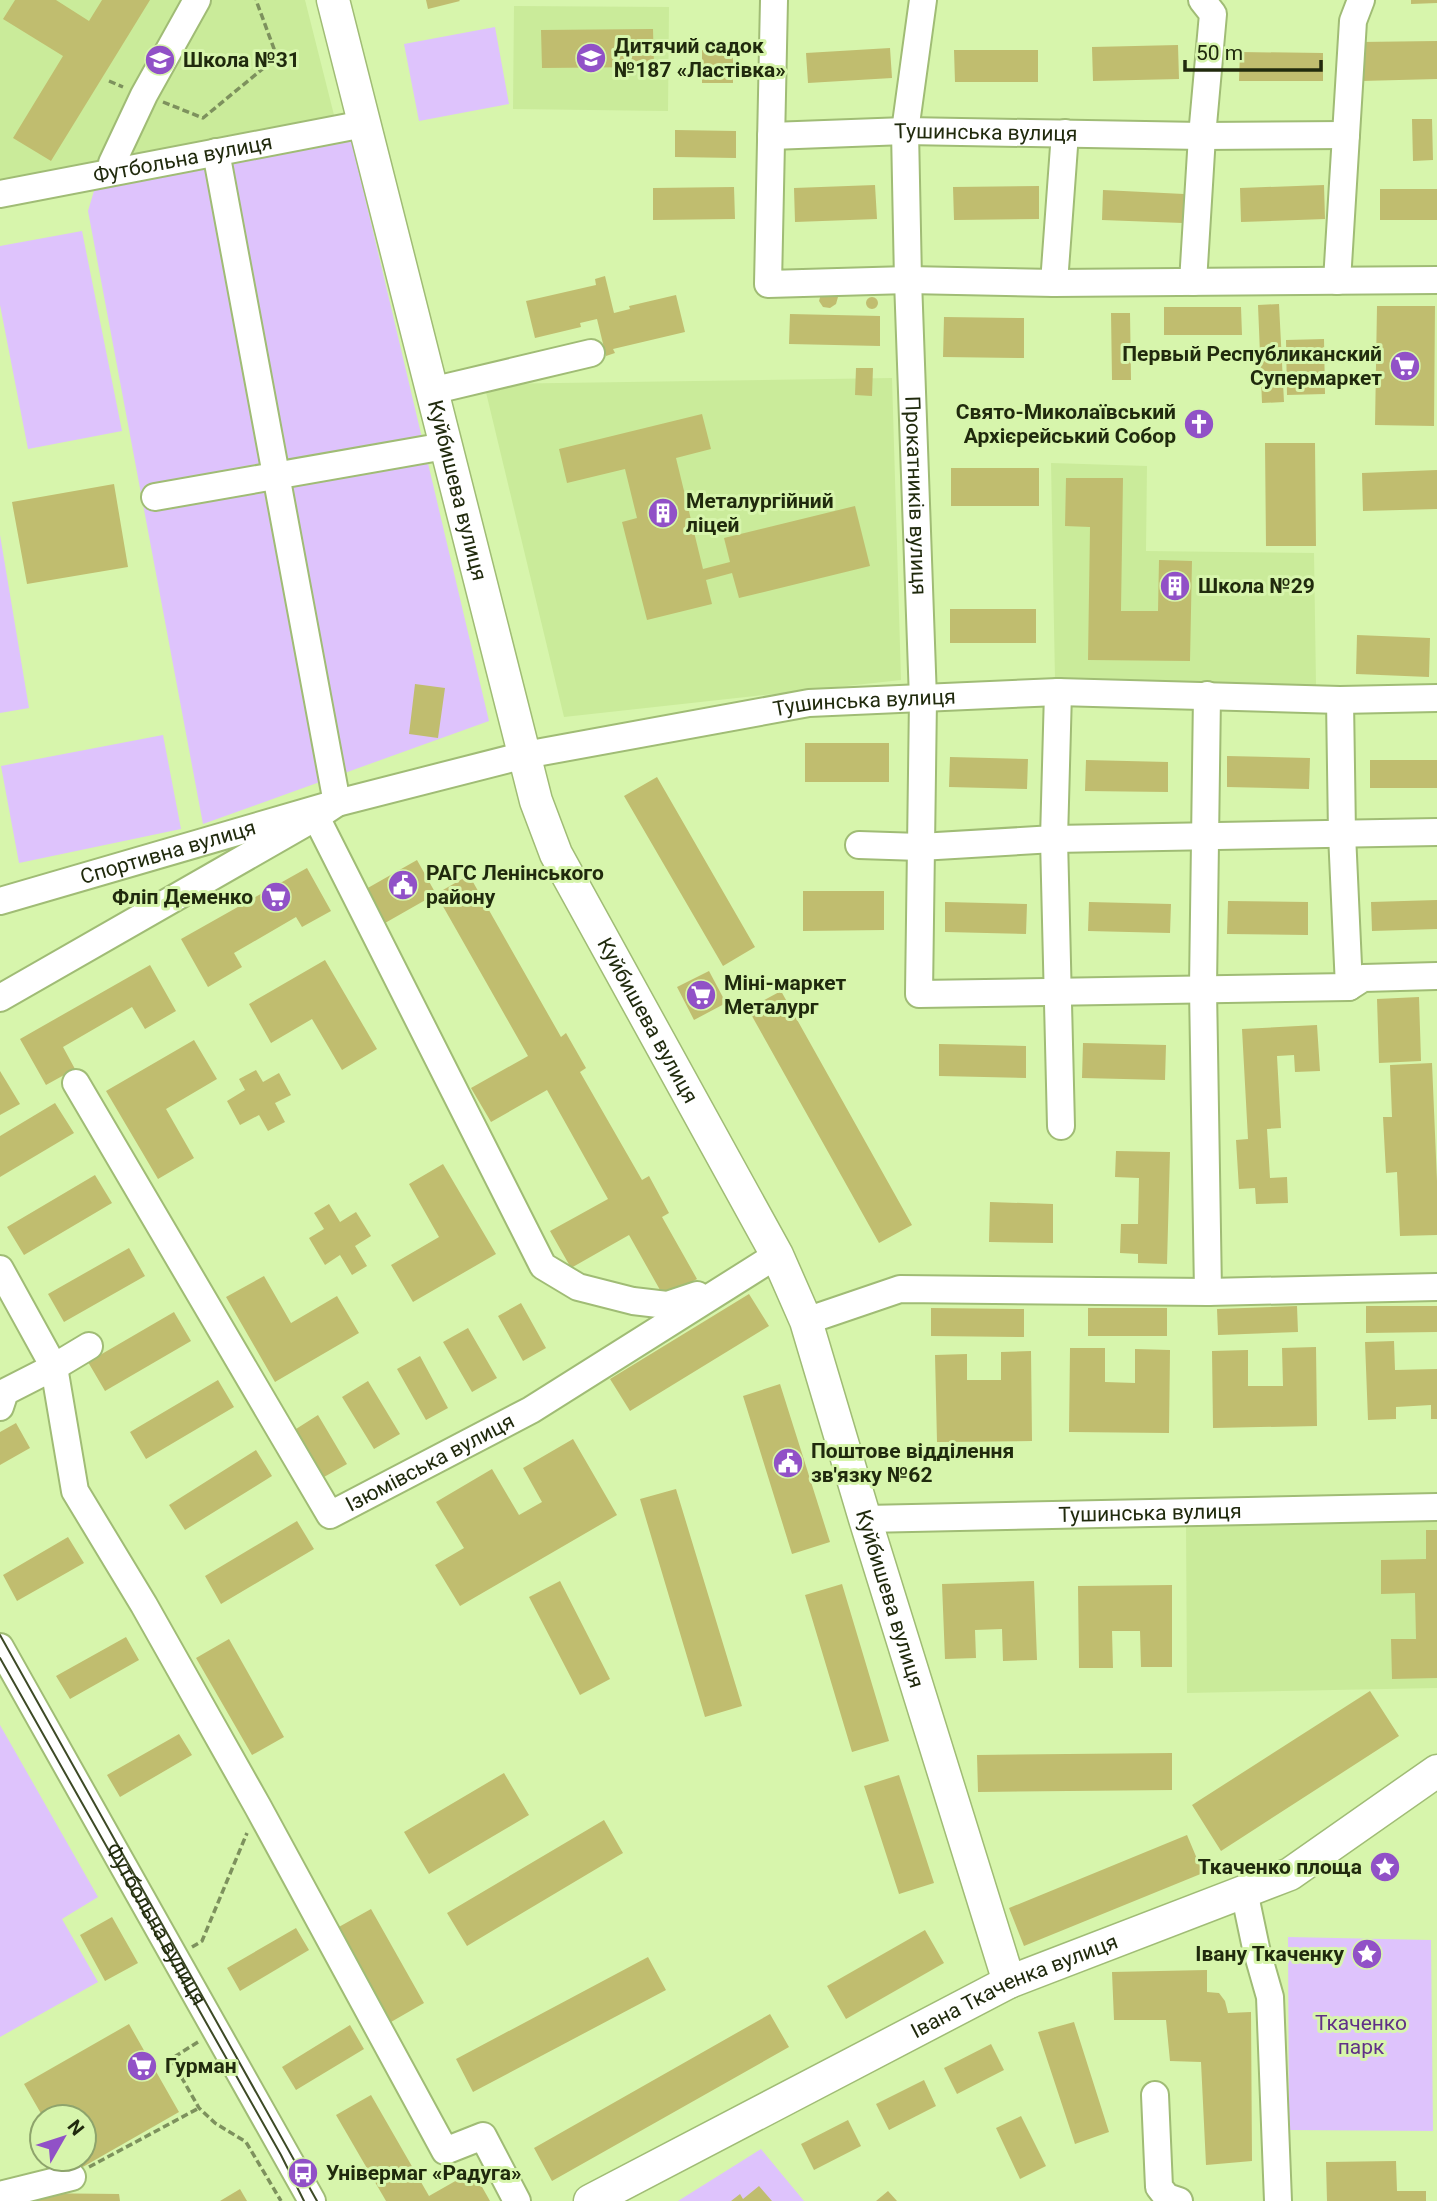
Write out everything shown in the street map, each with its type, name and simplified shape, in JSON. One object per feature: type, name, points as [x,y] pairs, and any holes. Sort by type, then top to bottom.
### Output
[{"type":"main road","name":"Куйбишева вулиця","points":[[333,0],[536,801],[556,854],[777,1255],[806,1321],[1009,1982]]},
{"type":"main road","name":"Івана Ткаченка вулиця","points":[[605,2198],[1009,1982],[1290,1874],[1437,1771]]},
{"type":"street","points":[[113,171],[112,163],[144,95],[197,0]]},
{"type":"street","points":[[774,0],[768,284],[908,280],[1054,283],[1437,280]]},
{"type":"street","name":"Прокатників вулиця","points":[[923,0],[905,131],[923,699],[919,994],[1057,990]]},
{"type":"street","points":[[1193,282],[1213,14],[1202,0]]},
{"type":"street","points":[[1337,281],[1357,11]]},
{"type":"street","name":"Футбольна вулиця","points":[[0,194],[364,124]]},
{"type":"street","name":"Тушинська вулиця","points":[[771,136],[905,131],[1202,136],[1346,135]]},
{"type":"street","points":[[1054,283],[1065,133]]},
{"type":"street","points":[[216,152],[278,475],[326,810],[542,1266],[578,1287],[633,1301],[667,1305],[729,1285]]},
{"type":"street","points":[[431,391],[591,353]]},
{"type":"street","points":[[155,497],[445,446]]},
{"type":"street","points":[[1058,692],[1054,839],[1061,1126]]},
{"type":"street","name":"Тушинська вулиця","points":[[525,755],[809,703],[1058,692],[1340,700],[1437,698]]},
{"type":"street","points":[[1207,695],[1203,988],[1208,1292]]},
{"type":"street","points":[[1340,700],[1342,834],[1349,987]]},
{"type":"street","name":"Спортивна вулиця","points":[[0,901],[525,755]]},
{"type":"street","name":"Спортивна вулиця","points":[[0,998],[326,810]]},
{"type":"street","points":[[859,845],[920,847],[1054,839],[1437,832]]},
{"type":"street","points":[[1057,990],[1349,987],[1363,978],[1437,976]]},
{"type":"street","name":"Ізюмівська вулиця","points":[[76,1083],[330,1515],[531,1410],[777,1255]]},
{"type":"street","points":[[0,1269],[54,1367],[75,1492],[144,1605],[258,1807],[445,2151],[483,2136],[517,2201]]},
{"type":"street","points":[[806,1321],[900,1289],[1208,1292],[1437,1287]]},
{"type":"street","points":[[0,1407],[5,1392],[89,1346]]},
{"type":"street","name":"Тушинська вулиця","points":[[865,1518],[1437,1507]]},
{"type":"street","name":"Футбольна вулиця","points":[[0,1647],[312,2201]]},
{"type":"street","points":[[1244,1891],[1255,1948],[1270,1997],[1278,2201]]},
{"type":"street","points":[[1156,2095],[1159,2187],[1167,2197],[1179,2201]]},
{"type":"street","points":[[0,2195],[72,2177]]},
{"type":"path","points":[[109,81],[204,118],[276,57],[256,0]]},
{"type":"path","points":[[202,1941],[258,1807]]},
{"type":"path","points":[[192,2046],[171,2059],[199,2108],[215,2123],[246,2142],[281,2201]]},
{"type":"path","points":[[72,2177],[199,2108]]},
{"type":"shaded area","name":"Школа №31","points":[[0,0],[305,0],[335,119],[0,185]]},
{"type":"shaded area","name":"Дитячий садок №187 «Ластівка»","points":[[514,6],[669,7],[668,111],[513,109]]},
{"type":"shaded area","points":[[892,378],[901,680],[564,717],[484,384]]},
{"type":"shaded area","points":[[1051,463],[1147,466],[1146,551],[1314,553],[1316,685],[1055,680]]},
{"type":"shaded area","points":[[1437,1518],[1437,1688],[1187,1693],[1186,1524]]},
{"type":"green space","points":[[495,27],[509,104],[419,121],[404,44]]},
{"type":"green space","points":[[351,138],[489,721],[203,824],[88,211],[96,184]]},
{"type":"green space","points":[[82,231],[122,431],[28,449],[0,305],[0,246]]},
{"type":"green space","points":[[0,535],[29,708],[0,713]]},
{"type":"green space","points":[[163,735],[181,829],[19,863],[1,766]]},
{"type":"green space","points":[[0,1725],[98,1897],[62,1919],[98,1982],[0,2037]]},
{"type":"green space","name":"Ткаченко парк","points":[[1288,1937],[1431,1940],[1433,2131],[1289,2130]]},
{"type":"green space","points":[[761,2149],[804,2201],[678,2201]]},
{"type":"building","points":[[15,0],[56,0],[89,21],[102,0],[150,0],[51,161],[13,138],[63,56],[3,19]]},
{"type":"building","points":[[426,0],[459,0],[460,1],[428,9]]},
{"type":"building","points":[[1411,0],[1437,0],[1437,3],[1411,4]]},
{"type":"building","points":[[653,29],[654,67],[542,68],[541,30]]},
{"type":"building","points":[[1437,41],[1437,79],[1361,81],[1360,42]]},
{"type":"building","points":[[1178,45],[1179,79],[1093,81],[1092,47]]},
{"type":"building","points":[[890,48],[892,78],[808,83],[806,53]]},
{"type":"building","points":[[702,50],[733,50],[733,83],[702,83]]},
{"type":"building","points":[[954,50],[1038,50],[1038,82],[955,82]]},
{"type":"building","points":[[1240,52],[1323,53],[1323,81],[1239,81]]},
{"type":"building","points":[[1412,119],[1432,119],[1433,160],[1413,161]]},
{"type":"building","points":[[675,130],[736,131],[736,158],[675,157]]},
{"type":"building","points":[[875,185],[877,219],[795,222],[794,188]]},
{"type":"building","points":[[1324,185],[1325,219],[1241,222],[1240,188]]},
{"type":"building","points":[[1039,186],[1039,219],[954,220],[953,187]]},
{"type":"building","points":[[734,187],[735,219],[653,220],[653,188]]},
{"type":"building","points":[[1380,189],[1437,189],[1437,220],[1380,220]]},
{"type":"building","points":[[1103,190],[1184,194],[1183,223],[1102,220]]},
{"type":"building","points":[[605,276],[614,313],[630,309],[629,306],[676,295],[685,332],[613,349],[615,353],[606,356],[597,319],[580,323],[581,327],[535,338],[526,301],[596,285],[595,279]]},
{"type":"building","points":[[834,291],[838,297],[836,304],[830,308],[823,307],[819,301],[821,294]]},
{"type":"building","points":[[872,297],[878,303],[872,309],[866,303]]},
{"type":"building","points":[[1279,304],[1284,402],[1262,403],[1258,305]]},
{"type":"building","name":"Первый Республиканский Супермаркет","points":[[1377,306],[1435,306],[1434,426],[1375,425]]},
{"type":"building","points":[[1164,307],[1241,307],[1242,335],[1164,335]]},
{"type":"building","points":[[1111,313],[1130,313],[1131,380],[1112,380]]},
{"type":"building","points":[[790,314],[880,316],[880,346],[789,344]]},
{"type":"building","points":[[944,317],[1024,318],[1024,358],[943,357]]},
{"type":"building","points":[[1324,339],[1325,394],[1287,395],[1286,340]]},
{"type":"building","points":[[856,368],[873,368],[872,396],[855,395]]},
{"type":"building","name":"Металургійний ліцей","points":[[702,414],[711,449],[676,458],[703,569],[730,562],[724,538],[855,506],[870,566],[739,598],[732,573],[706,580],[712,604],[647,620],[622,522],[637,518],[625,469],[567,483],[559,449]]},
{"type":"building","points":[[1265,443],[1315,443],[1316,546],[1266,546]]},
{"type":"building","points":[[951,468],[1039,468],[1039,506],[951,506]]},
{"type":"building","points":[[1437,470],[1437,509],[1363,511],[1362,473]]},
{"type":"building","name":"Школа №29","points":[[1066,478],[1123,478],[1121,611],[1158,611],[1159,560],[1192,561],[1190,661],[1088,660],[1090,527],[1065,526]]},
{"type":"building","points":[[114,484],[128,567],[27,584],[12,502]]},
{"type":"building","points":[[950,609],[1036,609],[1036,643],[950,643]]},
{"type":"building","points":[[1357,635],[1430,638],[1429,677],[1356,674]]},
{"type":"building","points":[[415,684],[445,688],[438,738],[409,734]]},
{"type":"building","points":[[805,743],[889,743],[889,782],[805,782]]},
{"type":"building","points":[[1227,756],[1310,758],[1309,789],[1227,787]]},
{"type":"building","points":[[950,757],[1028,759],[1027,789],[949,787]]},
{"type":"building","points":[[1086,760],[1168,762],[1168,792],[1085,791]]},
{"type":"building","points":[[1370,760],[1437,760],[1437,788],[1370,788]]},
{"type":"building","points":[[657,777],[755,947],[723,966],[624,796]]},
{"type":"building","points":[[417,860],[436,894],[378,927],[359,893]]},
{"type":"building","points":[[307,868],[331,911],[302,927],[296,917],[234,953],[242,967],[208,987],[181,939]]},
{"type":"building","points":[[469,875],[561,1037],[566,1033],[586,1068],[580,1072],[642,1180],[649,1176],[669,1213],[662,1217],[697,1279],[664,1297],[629,1235],[571,1268],[550,1231],[608,1199],[547,1090],[491,1122],[471,1088],[528,1056],[436,894]]},
{"type":"building","points":[[803,891],[884,891],[884,930],[803,931]]},
{"type":"building","points":[[1437,900],[1437,929],[1372,931],[1371,902]]},
{"type":"building","points":[[1228,901],[1308,902],[1308,935],[1227,934]]},
{"type":"building","points":[[945,902],[1027,904],[1026,934],[945,932]]},
{"type":"building","points":[[1089,902],[1171,904],[1170,933],[1088,931]]},
{"type":"building","points":[[325,960],[377,1049],[342,1070],[312,1019],[271,1043],[249,1004]]},
{"type":"building","points":[[150,965],[176,1011],[145,1029],[132,1007],[63,1047],[75,1069],[46,1085],[20,1039]]},
{"type":"building","name":"Міні-маркет Металург","points":[[709,971],[726,1003],[694,1020],[677,987]]},
{"type":"building","points":[[781,991],[912,1225],[879,1243],[748,1009]]},
{"type":"building","points":[[1419,997],[1421,1061],[1379,1063],[1377,999]]},
{"type":"building","points":[[1317,1025],[1320,1071],[1295,1072],[1294,1055],[1277,1056],[1281,1128],[1267,1129],[1270,1178],[1287,1177],[1288,1203],[1256,1204],[1255,1188],[1239,1189],[1236,1140],[1248,1139],[1242,1029]]},
{"type":"building","points":[[194,1040],[217,1079],[166,1109],[194,1158],[158,1179],[106,1091]]},
{"type":"building","points":[[1083,1043],[1166,1045],[1165,1080],[1082,1078]]},
{"type":"building","points":[[939,1044],[1026,1046],[1026,1078],[939,1076]]},
{"type":"building","points":[[1432,1063],[1437,1235],[1400,1236],[1397,1172],[1386,1173],[1383,1117],[1392,1117],[1390,1065]]},
{"type":"building","points":[[256,1070],[263,1082],[279,1073],[291,1095],[275,1103],[285,1122],[268,1131],[259,1115],[240,1125],[227,1101],[245,1090],[239,1079]]},
{"type":"building","points":[[0,1071],[20,1104],[0,1115]]},
{"type":"building","points":[[55,1103],[74,1133],[0,1177],[0,1136]]},
{"type":"building","points":[[1116,1151],[1170,1152],[1167,1264],[1138,1263],[1138,1254],[1120,1253],[1121,1224],[1138,1224],[1139,1178],[1115,1177]]},
{"type":"building","points":[[443,1164],[496,1254],[413,1302],[391,1265],[439,1237],[409,1184]]},
{"type":"building","points":[[95,1175],[112,1203],[24,1255],[7,1227]]},
{"type":"building","points":[[990,1202],[1053,1204],[1053,1243],[989,1242]]},
{"type":"building","points":[[329,1204],[340,1222],[356,1212],[371,1236],[355,1246],[367,1266],[352,1275],[340,1255],[325,1265],[309,1238],[324,1229],[314,1213]]},
{"type":"building","points":[[129,1248],[145,1276],[64,1322],[48,1294]]},
{"type":"building","points":[[264,1276],[291,1323],[337,1296],[359,1333],[275,1382],[226,1297]]},
{"type":"building","points":[[749,1294],[769,1326],[630,1411],[610,1379]]},
{"type":"building","points":[[521,1303],[546,1348],[523,1361],[498,1316]]},
{"type":"building","points":[[1297,1306],[1298,1332],[1218,1335],[1217,1309]]},
{"type":"building","points":[[1366,1306],[1437,1306],[1437,1332],[1366,1333]]},
{"type":"building","points":[[931,1308],[1024,1309],[1024,1337],[931,1336]]},
{"type":"building","points":[[1088,1308],[1167,1308],[1167,1336],[1088,1336]]},
{"type":"building","points":[[174,1312],[191,1341],[105,1391],[88,1362]]},
{"type":"building","points":[[468,1328],[497,1378],[472,1392],[443,1342]]},
{"type":"building","points":[[1394,1341],[1395,1370],[1437,1369],[1437,1419],[1431,1419],[1431,1405],[1396,1407],[1396,1419],[1368,1420],[1365,1342]]},
{"type":"building","points":[[1316,1347],[1317,1426],[1213,1428],[1212,1351],[1248,1350],[1248,1386],[1283,1386],[1282,1348]]},
{"type":"building","points":[[1070,1348],[1105,1348],[1105,1382],[1135,1383],[1135,1349],[1170,1350],[1169,1433],[1069,1432]]},
{"type":"building","points":[[1031,1351],[1032,1441],[937,1442],[935,1355],[967,1354],[967,1380],[1001,1380],[1001,1352]]},
{"type":"building","points":[[420,1356],[448,1408],[426,1420],[397,1369]]},
{"type":"building","points":[[218,1380],[234,1407],[146,1459],[130,1432]]},
{"type":"building","points":[[368,1381],[400,1434],[374,1449],[342,1397]]},
{"type":"building","points":[[780,1384],[830,1542],[792,1554],[743,1396]]},
{"type":"building","points":[[318,1415],[347,1464],[324,1477],[296,1429]]},
{"type":"building","points":[[16,1423],[30,1448],[0,1465],[0,1432]]},
{"type":"building","points":[[573,1439],[617,1515],[460,1606],[435,1565],[464,1548],[436,1502],[492,1469],[519,1515],[542,1502],[523,1468]]},
{"type":"building","points":[[256,1450],[272,1476],[185,1530],[169,1505]]},
{"type":"building","points":[[676,1489],[742,1706],[705,1717],[640,1499]]},
{"type":"building","points":[[297,1521],[314,1549],[221,1604],[205,1576]]},
{"type":"building","points":[[1426,1530],[1437,1530],[1437,1678],[1392,1679],[1391,1639],[1416,1639],[1415,1593],[1381,1594],[1381,1560],[1426,1559]]},
{"type":"building","points":[[68,1537],[84,1563],[17,1601],[3,1575]]},
{"type":"building","points":[[560,1581],[610,1679],[580,1695],[529,1597]]},
{"type":"building","points":[[1034,1581],[1037,1660],[1003,1661],[1002,1629],[975,1630],[976,1658],[945,1659],[942,1584]]},
{"type":"building","points":[[842,1584],[889,1741],[852,1752],[805,1595]]},
{"type":"building","points":[[1172,1585],[1172,1667],[1141,1667],[1140,1631],[1112,1631],[1113,1668],[1079,1668],[1078,1586]]},
{"type":"building","points":[[126,1637],[139,1660],[70,1699],[56,1676]]},
{"type":"building","points":[[229,1639],[284,1737],[252,1755],[196,1658]]},
{"type":"building","points":[[1370,1691],[1399,1736],[1221,1851],[1192,1805]]},
{"type":"building","points":[[179,1734],[192,1755],[120,1797],[107,1775]]},
{"type":"building","points":[[1172,1753],[1172,1790],[978,1792],[977,1755]]},
{"type":"building","points":[[504,1773],[529,1815],[429,1874],[404,1832]]},
{"type":"building","points":[[899,1775],[934,1883],[899,1894],[864,1786]]},
{"type":"building","points":[[604,1820],[623,1853],[467,1946],[447,1913]]},
{"type":"building","points":[[1187,1835],[1203,1873],[1024,1946],[1009,1908]]},
{"type":"building","points":[[371,1909],[424,2003],[391,2022],[337,1928]]},
{"type":"building","points":[[112,1917],[138,1963],[105,1981],[80,1935]]},
{"type":"building","points":[[296,1928],[309,1950],[240,1991],[227,1968]]},
{"type":"building","points":[[925,1930],[944,1963],[846,2019],[827,1986]]},
{"type":"building","points":[[648,1957],[666,1990],[473,2092],[456,2059]]},
{"type":"building","points":[[1207,1970],[1207,1992],[1219,1993],[1225,2001],[1228,2013],[1251,2012],[1252,2161],[1206,2165],[1201,2062],[1170,2061],[1166,2020],[1114,2020],[1112,1972]]},
{"type":"building","points":[[770,2014],[789,2047],[552,2181],[534,2148]]},
{"type":"building","points":[[1074,2022],[1109,2132],[1075,2144],[1038,2032]]},
{"type":"building","points":[[129,2024],[179,2112],[98,2158],[98,2103],[35,2103],[24,2084]]},
{"type":"building","points":[[350,2025],[364,2049],[296,2090],[282,2067]]},
{"type":"building","points":[[991,2044],[1004,2070],[957,2094],[944,2068]]},
{"type":"building","points":[[924,2080],[936,2106],[889,2130],[876,2104]]},
{"type":"building","points":[[371,2095],[429,2196],[473,2171],[490,2201],[386,2201],[336,2115]]},
{"type":"building","points":[[1021,2116],[1046,2166],[1020,2179],[996,2128]]},
{"type":"building","points":[[848,2120],[861,2146],[814,2170],[801,2144]]},
{"type":"building","points":[[1396,2161],[1397,2191],[1426,2191],[1426,2201],[1327,2201],[1326,2162]]},
{"type":"building","points":[[759,2186],[772,2201],[731,2201],[740,2194],[743,2199]]},
{"type":"building","points":[[240,2189],[247,2201],[220,2201]]},
{"type":"building","points":[[888,2191],[897,2201],[876,2201]]},
{"type":"building","points":[[27,2193],[119,2194],[120,2201],[27,2201]]},
{"type":"tram line","points":[[0,1635],[317,2201]]},
{"type":"tram line","points":[[0,1658],[281,2155],[304,2201]]},
{"type":"place","name":"Дитячий садок №187 «Ластівка»","points":[[591,58]]},
{"type":"place","name":"Школа №31","points":[[160,60]]},
{"type":"place","name":"Первый Республиканский Супермаркет","points":[[1405,366]]},
{"type":"place","name":"Свято-Миколаївський Архієрейський Собор","points":[[1199,424]]},
{"type":"place","name":"Металургійний ліцей","points":[[663,513]]},
{"type":"place","name":"Школа №29","points":[[1175,586]]},
{"type":"place","name":"РАГС Ленінського району","points":[[403,885]]},
{"type":"place","name":"Фліп Деменко","points":[[276,897]]},
{"type":"place","name":"Міні-маркет Металург","points":[[701,995]]},
{"type":"place","name":"Поштове відділення зв'язку №62","points":[[788,1463]]},
{"type":"place","name":"Ткаченко площа","points":[[1385,1867]]},
{"type":"place","name":"Івану Ткаченку","points":[[1367,1954]]},
{"type":"place","name":"Гурман","points":[[142,2066]]},
{"type":"place","name":"Універмаг «Радуга»","points":[[303,2173]]}]
